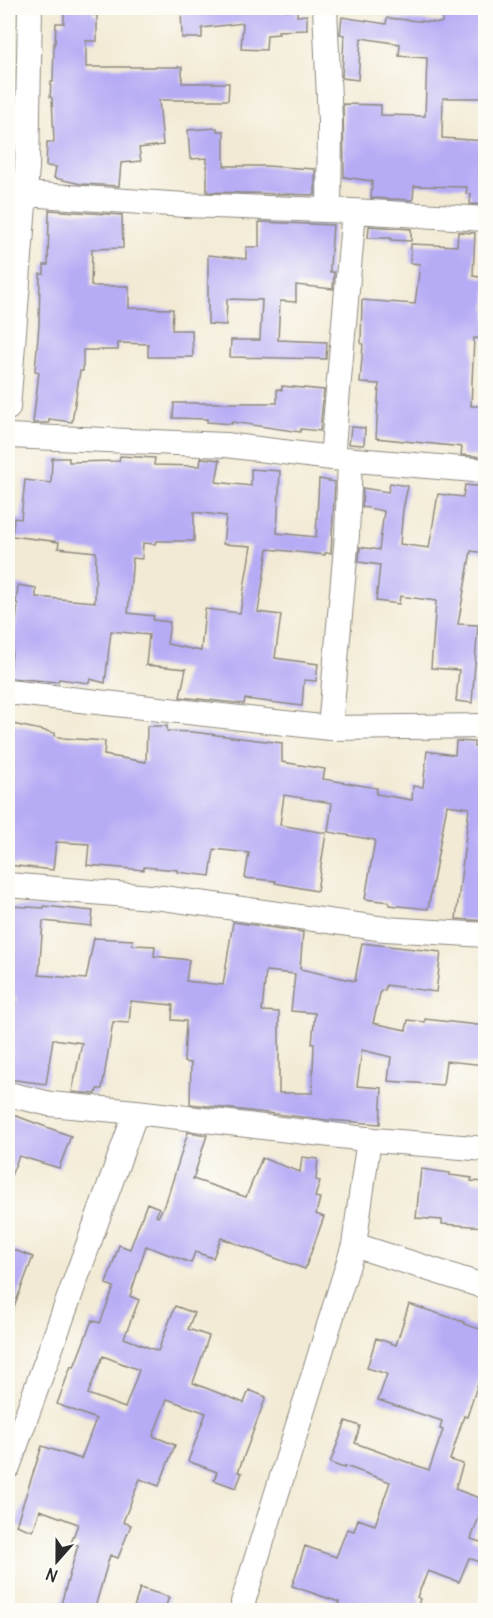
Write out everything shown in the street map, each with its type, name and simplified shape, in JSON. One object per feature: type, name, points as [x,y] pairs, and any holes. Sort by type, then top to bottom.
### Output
[{"type":"street","points":[[8,408],[13,271],[25,194],[30,8]]},
{"type":"street","points":[[325,8],[330,122],[329,210]]},
{"type":"street","points":[[25,194],[185,205],[354,211],[486,219]]},
{"type":"street","points":[[330,728],[347,535],[341,459],[354,211]]},
{"type":"street","points":[[8,436],[226,445],[341,459],[486,471]]},
{"type":"street","points":[[8,692],[330,728],[486,726]]},
{"type":"street","points":[[8,885],[163,898],[385,929],[486,935]]},
{"type":"street","points":[[8,1095],[50,1104],[369,1139],[486,1149]]},
{"type":"street","points":[[8,1467],[136,1112]]},
{"type":"street","points":[[245,1611],[243,1602],[354,1245],[369,1139]]},
{"type":"street","points":[[354,1245],[486,1287]]},
{"type":"building","points":[[64,8],[93,8],[93,15],[97,15],[97,41],[86,41],[86,67],[182,67],[182,83],[229,83],[228,100],[159,100],[163,145],[139,148],[141,161],[121,163],[119,186],[81,184],[54,178],[56,167],[46,166],[47,142],[54,142],[51,82],[53,82],[56,23],[64,23]]},
{"type":"building","points":[[181,8],[287,8],[287,11],[297,10],[297,16],[307,15],[307,30],[278,31],[279,34],[267,35],[266,50],[241,49],[243,23],[202,28],[202,38],[182,38]]},
{"type":"building","points":[[443,8],[485,8],[484,39],[482,39],[483,98],[443,98],[442,138],[486,141],[483,174],[486,174],[485,205],[470,204],[471,194],[466,194],[467,187],[414,186],[413,200],[371,198],[372,181],[344,177],[343,104],[381,105],[381,115],[425,116],[427,58],[399,56],[400,44],[361,38],[358,80],[342,78],[344,35],[340,34],[342,17],[386,24],[387,18],[440,23]]},
{"type":"building","points":[[217,128],[217,131],[224,131],[224,166],[315,169],[315,195],[207,192],[207,158],[190,159],[188,130]]},
{"type":"building","points":[[49,210],[122,215],[123,248],[92,249],[91,286],[129,286],[129,308],[173,309],[172,330],[192,330],[193,357],[148,357],[148,344],[118,343],[118,350],[83,350],[83,371],[80,371],[72,422],[49,419],[49,423],[33,423],[39,372],[35,371],[40,274],[44,274],[44,265],[48,265]]},
{"type":"building","points":[[259,222],[333,225],[330,272],[334,272],[333,289],[296,285],[296,302],[280,301],[278,340],[327,342],[326,359],[230,357],[231,340],[260,340],[262,300],[227,299],[226,325],[208,324],[208,255],[246,259],[246,247],[259,247]]},
{"type":"building","points":[[369,226],[411,229],[411,241],[368,238]]},
{"type":"building","points":[[458,232],[475,233],[473,276],[486,278],[486,339],[474,338],[471,406],[486,406],[486,457],[461,455],[462,447],[376,438],[379,384],[360,383],[363,344],[361,344],[362,300],[415,304],[420,264],[410,263],[411,244],[457,246]]},
{"type":"building","points":[[282,386],[324,390],[320,431],[301,429],[300,432],[232,422],[232,424],[207,422],[207,419],[173,418],[174,403],[277,403],[277,389],[282,390]]},
{"type":"building","points":[[351,427],[365,428],[364,445],[349,444]]},
{"type":"building","points":[[120,456],[155,458],[154,465],[200,466],[201,458],[220,460],[216,482],[251,486],[251,469],[280,471],[277,533],[316,537],[319,479],[335,482],[331,553],[325,553],[325,555],[268,549],[258,612],[281,615],[275,658],[318,664],[316,681],[304,680],[302,706],[245,699],[244,704],[180,697],[186,669],[146,665],[149,635],[111,631],[105,683],[90,679],[89,683],[59,679],[58,682],[9,678],[18,604],[16,603],[18,585],[36,588],[36,597],[95,602],[96,552],[58,548],[59,542],[12,536],[14,518],[21,519],[25,480],[51,483],[52,458],[69,458],[69,462],[119,461]],"holes":[[[194,512],[226,516],[223,544],[251,546],[240,613],[205,609],[201,651],[167,644],[170,622],[153,620],[154,616],[128,613],[133,558],[142,559],[143,543],[194,541]]]},
{"type":"building","points":[[390,483],[408,486],[403,509],[400,544],[429,548],[438,494],[463,497],[465,485],[486,487],[486,553],[471,551],[458,624],[478,625],[472,703],[456,701],[459,670],[431,668],[436,601],[400,596],[399,604],[376,601],[380,565],[359,562],[360,547],[379,550],[384,511],[362,507],[363,488],[388,492]]},
{"type":"building","points":[[8,723],[55,733],[55,736],[63,738],[105,741],[104,755],[146,762],[147,726],[167,726],[167,731],[282,743],[282,762],[325,769],[323,779],[377,788],[376,794],[412,800],[413,786],[423,787],[427,751],[455,755],[456,741],[474,742],[474,747],[486,748],[486,921],[456,919],[469,808],[447,805],[428,909],[389,905],[389,902],[365,899],[375,840],[328,832],[332,803],[284,795],[280,825],[326,833],[317,891],[275,883],[276,881],[245,878],[249,853],[214,849],[210,876],[177,872],[178,870],[144,867],[144,870],[87,865],[89,844],[56,842],[53,870],[8,865]]},
{"type":"building","points":[[11,906],[44,908],[44,906],[93,911],[91,926],[43,921],[39,975],[86,979],[94,938],[133,940],[132,945],[155,946],[154,956],[189,960],[186,981],[223,985],[233,922],[303,932],[300,969],[355,981],[362,943],[441,952],[436,992],[386,985],[385,990],[381,990],[373,1023],[406,1030],[408,1020],[425,1022],[425,1019],[486,1026],[486,1065],[446,1061],[443,1085],[388,1081],[391,1057],[362,1050],[357,1086],[382,1088],[380,1124],[190,1104],[191,1063],[184,1062],[186,1021],[172,1020],[173,1005],[131,1001],[129,1023],[113,1022],[102,1089],[97,1089],[96,1094],[72,1092],[82,1043],[53,1039],[46,1084],[8,1079],[8,1038],[10,1038],[16,997],[8,996],[10,971],[8,970]],"holes":[[[266,971],[295,974],[291,1011],[315,1013],[312,1044],[314,1044],[312,1093],[279,1093],[279,1012],[262,1011]]]},
{"type":"building","points":[[8,1113],[71,1136],[59,1168],[19,1156],[8,1183]]},
{"type":"building","points":[[188,1132],[207,1135],[193,1179],[246,1197],[262,1158],[300,1172],[302,1157],[318,1159],[316,1180],[320,1181],[315,1197],[320,1198],[316,1214],[324,1217],[305,1269],[221,1238],[213,1258],[195,1252],[191,1263],[146,1246],[130,1296],[139,1300],[124,1338],[158,1351],[175,1306],[194,1313],[188,1329],[209,1336],[193,1383],[244,1403],[249,1390],[266,1397],[238,1472],[242,1473],[236,1488],[214,1480],[217,1472],[188,1461],[206,1413],[167,1399],[153,1436],[175,1445],[159,1486],[140,1479],[123,1522],[131,1525],[118,1558],[110,1555],[94,1611],[59,1611],[78,1545],[71,1543],[78,1524],[40,1510],[33,1531],[16,1525],[42,1446],[81,1459],[96,1419],[57,1404],[92,1320],[100,1323],[114,1287],[106,1284],[119,1245],[130,1249],[147,1203],[159,1208],[156,1216],[158,1217],[166,1202]],"holes":[[[103,1356],[139,1370],[125,1408],[88,1394]]]},
{"type":"building","points":[[421,1169],[472,1178],[471,1181],[486,1182],[486,1227],[442,1224],[442,1220],[416,1218]]},
{"type":"building","points":[[8,1248],[33,1257],[9,1320],[8,1320]]},
{"type":"building","points":[[409,1304],[486,1331],[486,1359],[450,1460],[463,1464],[455,1489],[485,1500],[471,1539],[486,1544],[486,1553],[482,1563],[469,1558],[459,1582],[428,1571],[417,1597],[420,1599],[416,1611],[336,1611],[339,1602],[292,1586],[305,1546],[336,1557],[347,1529],[354,1531],[358,1519],[375,1525],[390,1482],[330,1463],[346,1421],[360,1426],[355,1443],[429,1470],[443,1430],[440,1429],[442,1421],[378,1400],[387,1374],[367,1368],[376,1338],[396,1345]]},
{"type":"building","points":[[140,1588],[169,1597],[164,1611],[133,1611]]}]
